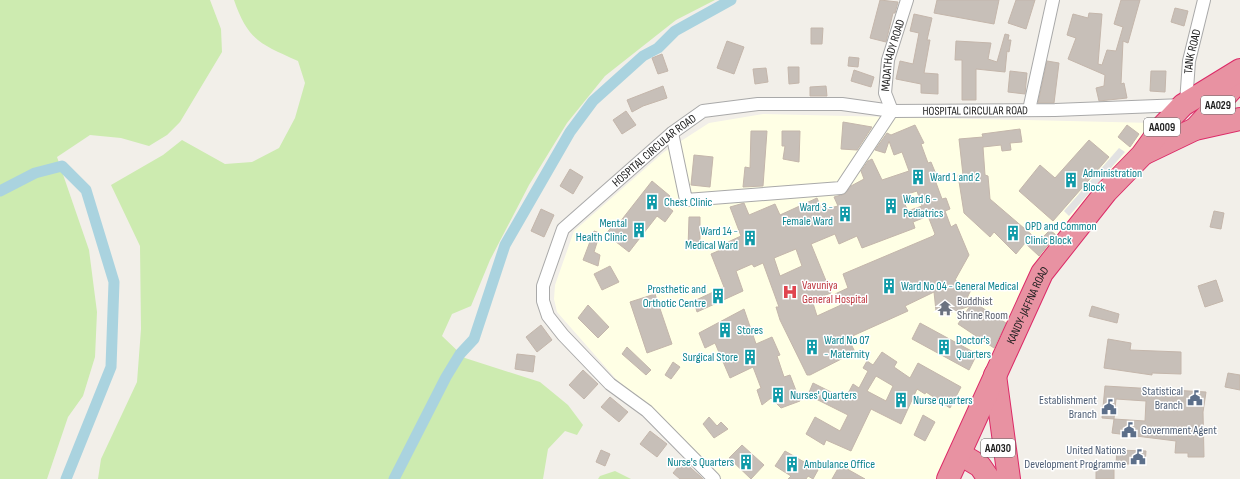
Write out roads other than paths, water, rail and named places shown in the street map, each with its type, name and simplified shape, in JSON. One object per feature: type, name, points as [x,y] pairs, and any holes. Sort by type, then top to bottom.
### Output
[{"type":"highway","name":"AA029","points":[[1179,110],[1239,84]]},
{"type":"highway","name":"AA029","points":[[1195,129],[1239,84]]},
{"type":"highway","name":"AA009","points":[[1179,110],[1216,106],[1240,109]]},
{"type":"highway","name":"HOSPITAL CIRCULAR ROAD","points":[[1179,110],[1195,129]]},
{"type":"highway","name":"KANDY-JAFFNA ROAD","points":[[948,479],[1042,273],[1106,192],[1142,155],[1179,110]]},
{"type":"highway","name":"AA009","points":[[1195,129],[1240,119]]},
{"type":"highway","name":"KANDY-JAFFNA ROAD","points":[[1142,155],[1195,129]]},
{"type":"highway","points":[[995,374],[1008,479]]},
{"type":"highway","name":"AA030","points":[[973,425],[993,442],[1002,453],[1008,479]]},
{"type":"highway","name":"AA030","points":[[960,454],[980,466],[989,479]]},
{"type":"street","name":"MADATHADY ROAD","points":[[892,111],[885,93],[888,60],[907,0]]},
{"type":"street","points":[[1029,110],[1053,0]]},
{"type":"street","name":"TANK ROAD","points":[[1179,110],[1204,0]]},
{"type":"street","name":"HOSPITAL CIRCULAR ROAD","points":[[714,479],[647,410],[610,384],[548,316],[543,301],[543,286],[563,228],[672,133],[703,111],[758,104],[842,104],[892,111],[1133,108],[1179,110]]},
{"type":"street","name":"HOSPITAL CIRCULAR ROAD","points":[[1133,108],[1179,110]]},
{"type":"street","points":[[672,133],[686,200],[841,188],[892,111]]},
{"type":"waterway","points":[[394,479],[446,377],[460,354],[474,339],[505,245],[570,132],[593,101],[643,56],[658,48],[675,31],[731,0]]},
{"type":"waterway","points":[[0,191],[35,173],[62,166],[86,190],[114,282],[111,367],[66,479]]},
{"type":"place","name":"Ward 1 and 2","points":[[918,177]]},
{"type":"place","name":"Administration Block","points":[[1071,180]]},
{"type":"place","name":"Chest Clinic","points":[[652,202]]},
{"type":"place","name":"Ward 6 - Pediatrics","points":[[891,206]]},
{"type":"place","name":"Ward 3 - Female Ward","points":[[845,214]]},
{"type":"place","name":"Mental Health Clinic","points":[[639,230]]},
{"type":"place","name":"OPD and Common Clinic Block","points":[[1013,233]]},
{"type":"place","name":"Ward 14 - Medical Ward","points":[[750,238]]},
{"type":"place","name":"Ward No 04 - General Medical","points":[[889,286]]},
{"type":"place","name":"Vavuniya General Hospital","points":[[790,292]]},
{"type":"place","name":"Prosthetic and Orthotic Centre","points":[[718,296]]},
{"type":"place","name":"Buddhist Shrine Room","points":[[945,308]]},
{"type":"place","name":"Stores","points":[[725,330]]},
{"type":"place","name":"Ward No 07 - Maternity","points":[[812,347]]},
{"type":"place","name":"Doctor's Quarters","points":[[944,347]]},
{"type":"place","name":"Surgical Store","points":[[750,357]]},
{"type":"place","name":"Nurses' Quarters","points":[[778,395]]},
{"type":"place","name":"Statistical Branch","points":[[1195,398]]},
{"type":"place","name":"Nurse quarters","points":[[901,400]]},
{"type":"place","name":"Establishment Branch","points":[[1109,407]]},
{"type":"place","name":"Government Agent","points":[[1129,430]]},
{"type":"place","name":"United Nations Development Programme","points":[[1138,457]]},
{"type":"place","name":"Nurse's Quarters","points":[[746,462]]},
{"type":"place","name":"Ambulance Office","points":[[792,464]]}]
